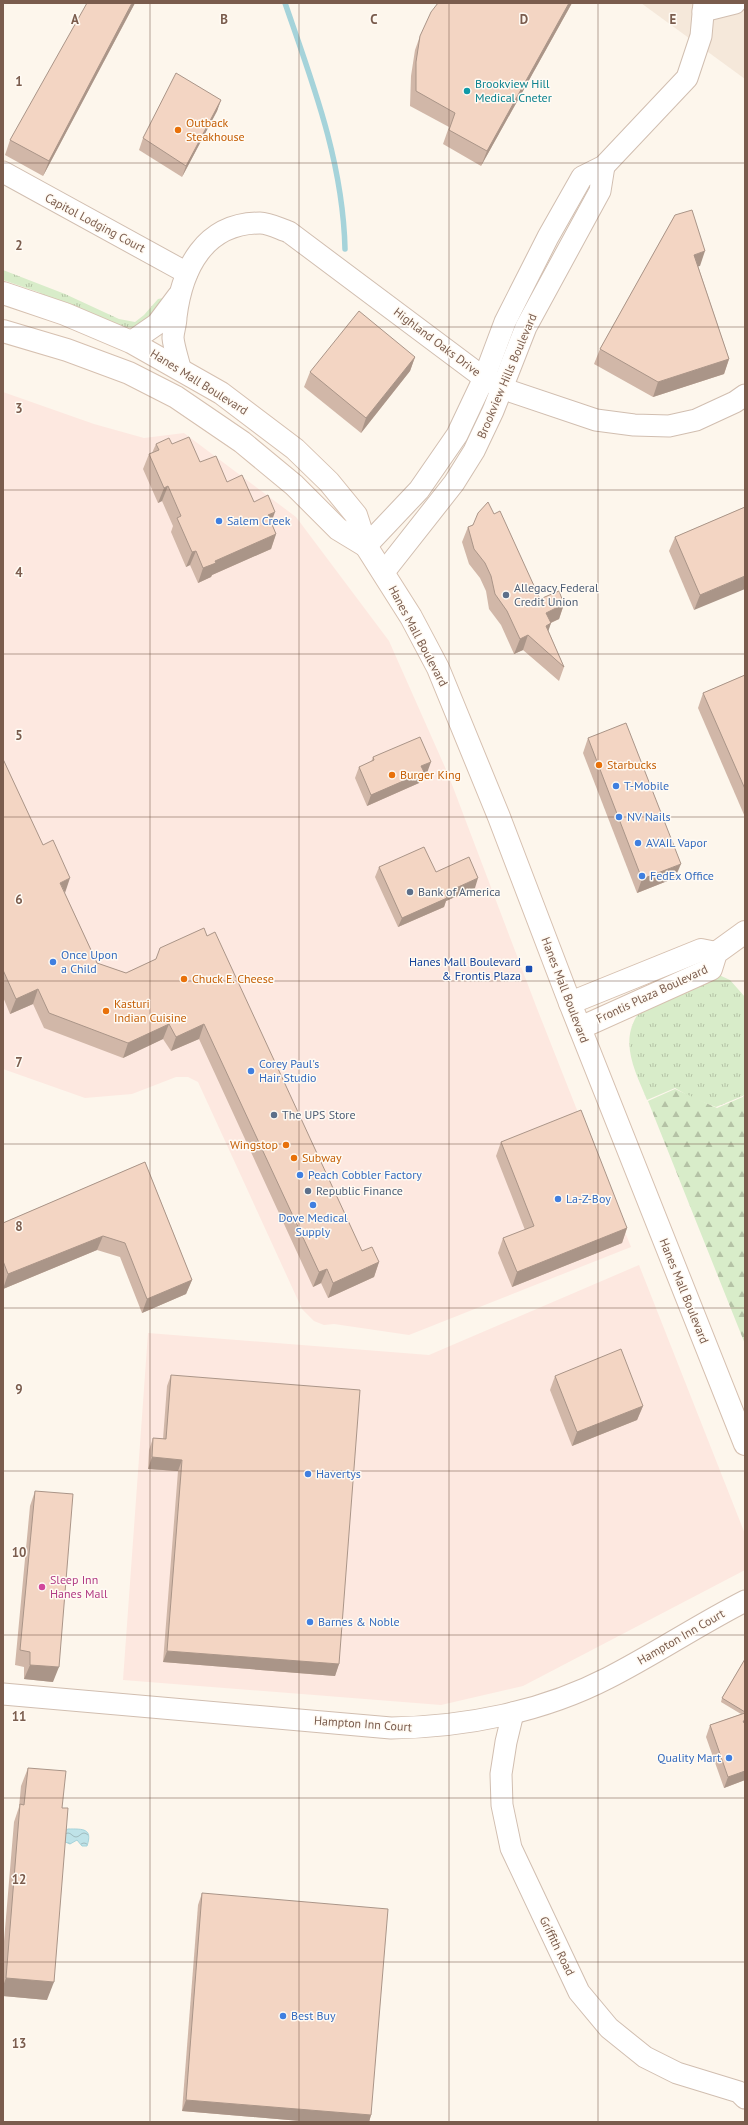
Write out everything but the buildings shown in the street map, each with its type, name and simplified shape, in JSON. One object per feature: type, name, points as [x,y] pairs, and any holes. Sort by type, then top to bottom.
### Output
[{"type":"main road","name":"Hanes Mall Boulevard","points":[[3,293],[65,314],[132,342],[180,368],[221,393],[295,449],[329,482],[356,516],[366,546],[384,572],[438,668],[499,817],[570,1003],[745,1444]]},
{"type":"main road","name":"Hanes Mall Boulevard","points":[[3,331],[67,350],[129,373],[176,397],[242,442],[294,485],[338,529],[366,546]]},
{"type":"main road","name":"Frontis Plaza Boulevard","points":[[580,1028],[711,969],[716,953],[745,932]]},
{"type":"main road","name":"Frontis Plaza Boulevard","points":[[570,1003],[702,950],[716,953]]},
{"type":"street","points":[[703,7],[735,3]]},
{"type":"street","name":"Brookview Hills Boulevard","points":[[366,546],[419,490],[493,383],[526,327],[600,191],[604,166],[687,78],[701,36],[703,7]]},
{"type":"street","name":"Capitol Lodging Court","points":[[3,172],[187,273]]},
{"type":"street","name":"Highland Oaks Drive","points":[[180,368],[173,338],[178,296],[187,273],[205,243],[214,235],[244,225],[261,223],[289,232],[493,383],[596,420],[669,426],[696,420],[735,402],[745,395]]},
{"type":"street","name":"Highland Oaks Drive","points":[[132,342],[157,324],[178,296]]},
{"type":"street","name":"Brookview Hills Boulevard","points":[[384,572],[454,483],[474,451],[493,411],[493,383]]},
{"type":"street","name":"Hampton Inn Court","points":[[3,1694],[391,1728],[436,1726],[513,1713],[567,1696],[607,1679],[745,1601]]},
{"type":"street","name":"Griffith Road","points":[[513,1713],[506,1742],[501,1774],[502,1805],[511,1848],[579,1992],[608,2028],[645,2057],[677,2073],[743,2092]]},
{"type":"shaded area","points":[[641,3],[745,3],[745,79]]},
{"type":"shaded area","points":[[3,392],[94,424],[144,438],[184,433],[296,517],[389,641],[448,774],[536,1006],[631,1247],[409,1335],[334,1324],[324,1325],[314,1321],[302,1309],[198,1082],[188,1077],[176,1077],[132,1094],[85,1098],[3,1069]]},
{"type":"shaded area","points":[[639,1265],[745,1534],[745,1570],[523,1686],[441,1705],[123,1680],[148,1333],[429,1355]]},
{"type":"green space","points":[[3,270],[65,294],[119,319],[135,322],[144,315],[158,299],[163,298],[155,317],[139,327],[119,328],[38,292],[3,280]]},
{"type":"green space","points":[[719,975],[730,980],[745,997],[745,1095],[716,1107],[692,1098],[675,1088],[647,1100],[631,1056],[629,1044],[633,1022],[640,1011]]},
{"type":"green space","points":[[675,1089],[717,1108],[745,1096],[745,1344],[648,1101]]},
{"type":"water","points":[[78,1829],[88,1833],[89,1840],[87,1846],[82,1846],[77,1840],[70,1844],[63,1841],[66,1830]]},
{"type":"waterway","points":[[285,3],[316,93],[333,154],[339,185],[345,249]]},
{"type":"place","name":"Brookview Hill Medical Cneter","points":[[467,91]]},
{"type":"place","name":"Outback Steakhouse","points":[[178,130]]},
{"type":"place","name":"Salem Creek","points":[[219,521]]},
{"type":"place","name":"Allegacy Federal Credit Union","points":[[506,595]]},
{"type":"place","name":"Starbucks","points":[[599,765]]},
{"type":"place","name":"Burger King","points":[[392,775]]},
{"type":"place","name":"T-Mobile","points":[[616,786]]},
{"type":"place","name":"NV Nails","points":[[619,817]]},
{"type":"place","name":"AVAIL Vapor","points":[[638,843]]},
{"type":"place","name":"FedEx Office","points":[[642,876]]},
{"type":"place","name":"Bank of America","points":[[410,892]]},
{"type":"place","name":"Once Upon a Child","points":[[53,962]]},
{"type":"place","name":"Hanes Mall Boulevard & Frontis Plaza","points":[[529,969]]},
{"type":"place","name":"Chuck E. Cheese","points":[[184,979]]},
{"type":"place","name":"Kasturi Indian Cuisine","points":[[106,1011]]},
{"type":"place","name":"Corey Paul's Hair Studio","points":[[251,1071]]},
{"type":"place","name":"The UPS Store","points":[[274,1115]]},
{"type":"place","name":"Wingstop","points":[[286,1145]]},
{"type":"place","name":"Subway","points":[[294,1158]]},
{"type":"place","name":"Peach Cobbler Factory","points":[[300,1175]]},
{"type":"place","name":"Republic Finance","points":[[308,1191]]},
{"type":"place","name":"La-Z-Boy","points":[[558,1199]]},
{"type":"place","name":"Dove Medical Supply","points":[[313,1205]]},
{"type":"place","name":"Havertys","points":[[308,1474]]},
{"type":"place","name":"Sleep Inn Hanes Mall","points":[[42,1587]]},
{"type":"place","name":"Barnes & Noble","points":[[310,1622]]},
{"type":"place","name":"Quality Mart","points":[[729,1758]]},
{"type":"place","name":"Best Buy","points":[[283,2016]]}]
